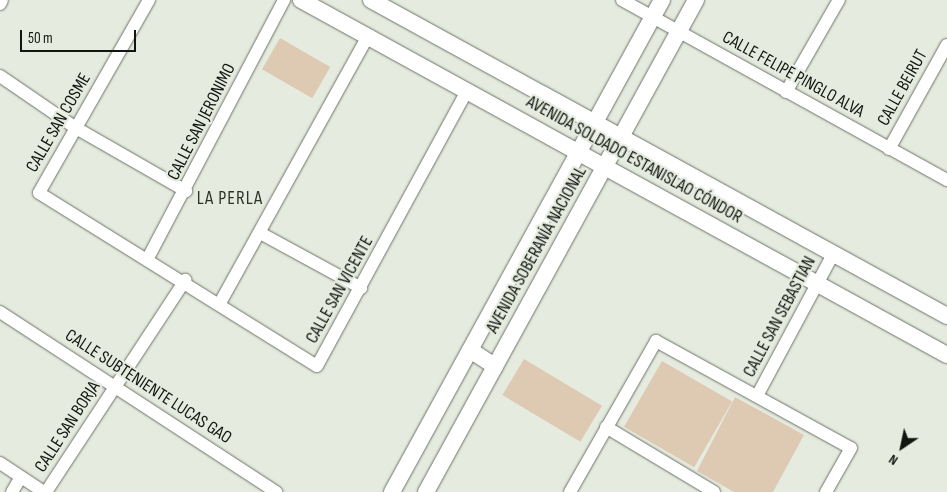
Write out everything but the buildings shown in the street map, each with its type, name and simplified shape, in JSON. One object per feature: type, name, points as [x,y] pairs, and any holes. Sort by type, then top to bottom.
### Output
[{"type":"street","points":[[0,4],[2,0]]},
{"type":"street","name":"CALLE SAN COSME","points":[[149,0],[39,193],[185,280]]},
{"type":"street","name":"CALLE SAN JERONIMO","points":[[148,258],[186,191],[284,0]]},
{"type":"street","name":"AVENIDA SOLDADO ESTANISLAO CÓNDOR","points":[[301,0],[947,355]]},
{"type":"street","name":"AVENIDA SOLDADO ESTANISLAO CÓNDOR","points":[[371,0],[947,316]]},
{"type":"street","name":"CALLE FELIPE PINGLO ALVA","points":[[622,0],[947,180]]},
{"type":"street","name":"AVENIDA SOBERANÍA NACIONAL","points":[[392,492],[662,0]]},
{"type":"street","name":"AVENIDA SOBERANÍA NACIONAL","points":[[426,492],[696,0]]},
{"type":"street","points":[[786,92],[839,0]]},
{"type":"street","points":[[220,303],[262,234],[368,36]]},
{"type":"street","name":"CALLE BEIRUT","points":[[889,149],[947,45]]},
{"type":"street","points":[[0,76],[76,128],[186,191]]},
{"type":"street","name":"CALLE SAN VICENTE","points":[[185,280],[317,366],[362,288],[467,91]]},
{"type":"street","points":[[262,234],[362,288]]},
{"type":"street","name":"CALLE SAN SEBASTIAN","points":[[757,396],[833,254]]},
{"type":"street","name":"CALLE SAN BORJA","points":[[45,492],[185,280]]},
{"type":"street","name":"CALLE SUBTENIENTE LUCAS GAO","points":[[0,312],[276,492]]},
{"type":"street","points":[[570,492],[656,342],[851,448],[826,492]]},
{"type":"street","points":[[470,350],[495,366]]},
{"type":"street","points":[[606,427],[714,492]]},
{"type":"street","points":[[0,463],[45,492]]},
{"type":"street","points":[[12,492],[21,477]]},
{"type":"shaded area","points":[[280,38],[330,67],[312,98],[262,69]]},
{"type":"shaded area","points":[[524,359],[602,406],[580,442],[502,395]]},
{"type":"shaded area","points":[[662,361],[732,402],[694,467],[624,427]]},
{"type":"shaded area","points":[[735,397],[804,435],[773,492],[734,492],[697,471]]},
{"type":"district","name":"LA PERLA","points":[[230,199]]}]
